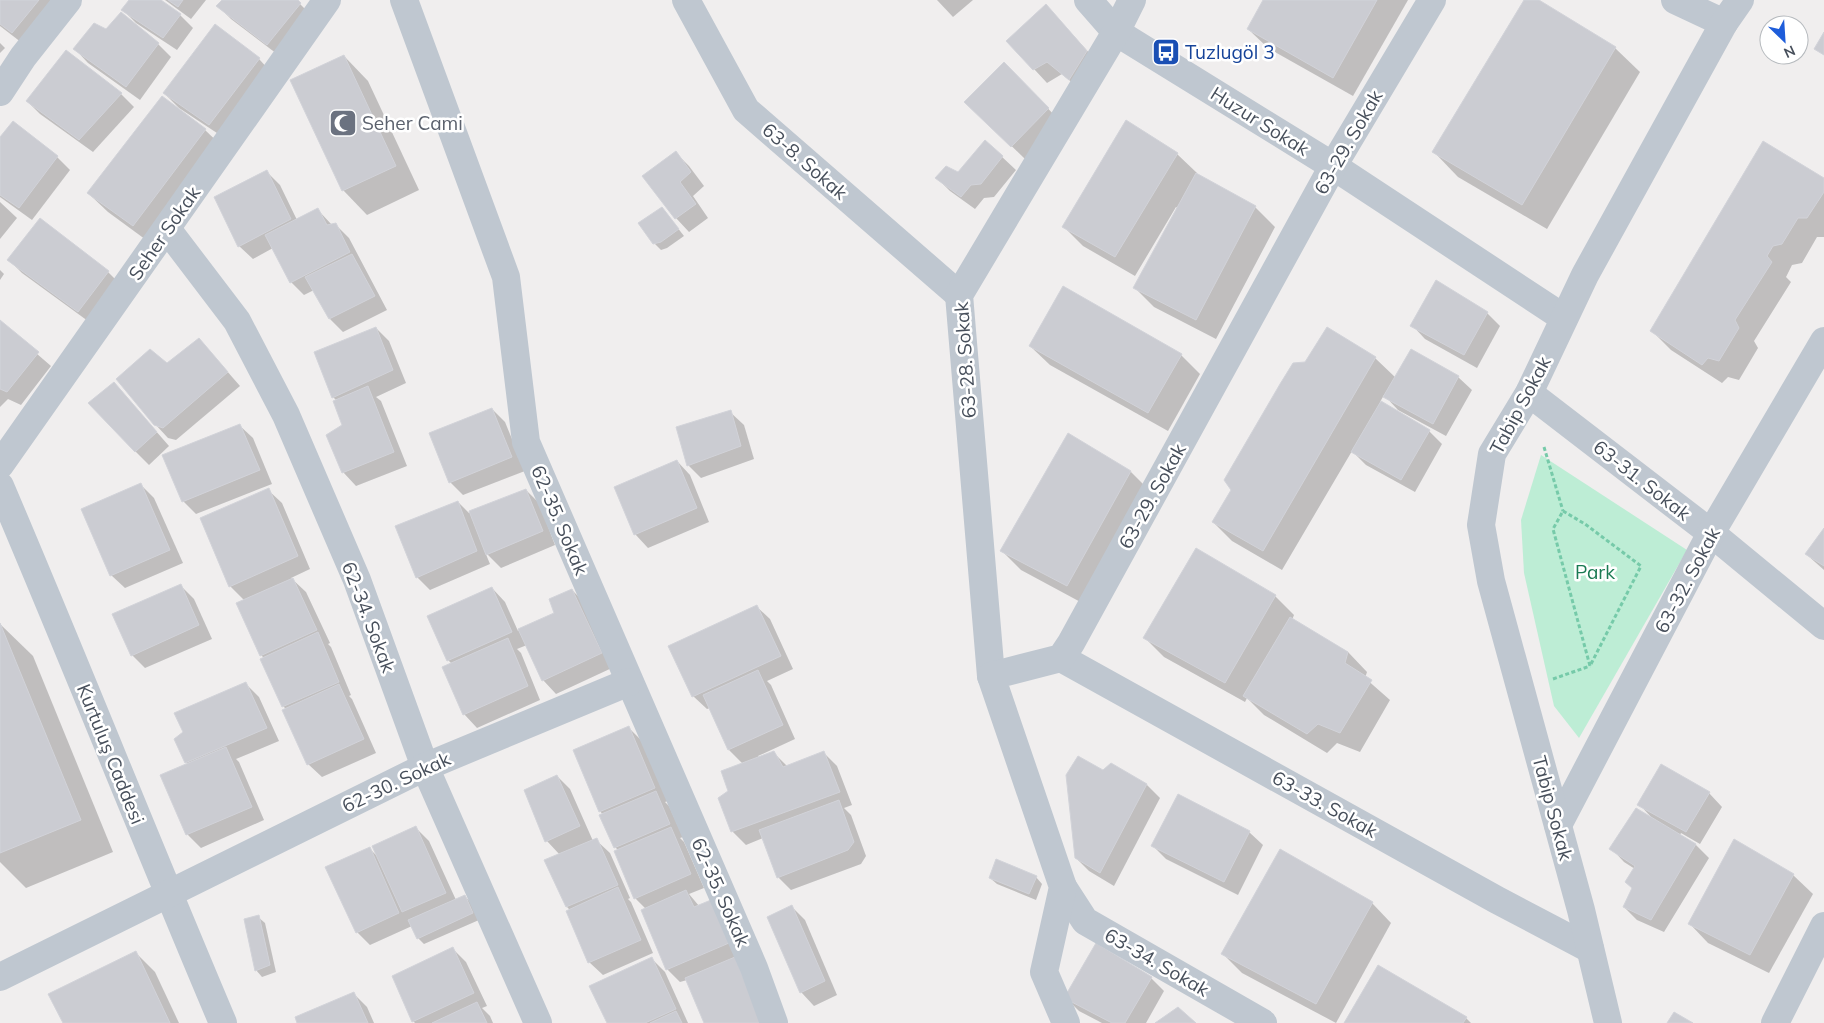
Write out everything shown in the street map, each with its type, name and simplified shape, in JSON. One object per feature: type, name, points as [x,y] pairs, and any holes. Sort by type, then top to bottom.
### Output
[{"type":"street","points":[[0,92],[23,57],[68,0]]},
{"type":"street","name":"Seher Sokak","points":[[0,465],[327,0]]},
{"type":"street","name":"62-35. Sokak","points":[[404,0],[506,277],[526,442],[754,968],[774,1023]]},
{"type":"street","name":"63-8. Sokak","points":[[686,0],[746,110],[958,295]]},
{"type":"street","name":"Huzur Sokak","points":[[1088,0],[1116,32],[1333,166],[1564,318]]},
{"type":"street","name":"63-28. Sokak","points":[[991,676],[958,295],[1116,32],[1132,0]]},
{"type":"street","name":"63-29. Sokak","points":[[1061,658],[1333,166],[1432,0]]},
{"type":"street","points":[[1675,0],[1724,23]]},
{"type":"street","name":"Tabip Sokak","points":[[1608,1023],[1558,825],[1491,581],[1482,525],[1492,454],[1529,393],[1585,275],[1724,23],[1740,0]]},
{"type":"street","name":"62-34. Sokak","points":[[167,228],[237,321],[286,415],[357,580],[425,767],[538,1023]]},
{"type":"street","name":"63-32. Sokak","points":[[1558,825],[1711,533],[1824,341]]},
{"type":"street","name":"63-31. Sokak","points":[[1529,393],[1711,533],[1824,626]]},
{"type":"street","name":"Kurtuluş Caddesi","points":[[0,486],[60,627],[222,1023]]},
{"type":"street","points":[[1061,658],[991,676],[1063,887],[1044,972],[1066,1023]]},
{"type":"street","name":"63-33. Sokak","points":[[1061,658],[1497,900],[1590,949]]},
{"type":"street","name":"62-30. Sokak","points":[[0,977],[425,767],[629,682]]},
{"type":"street","name":"63-34. Sokak","points":[[1063,887],[1085,921],[1263,1023]]},
{"type":"street","points":[[1775,1023],[1824,926]]},
{"type":"path","points":[[1520,689],[1590,666],[1641,566],[1585,524],[1563,511],[1529,393]]},
{"type":"path","points":[[1563,511],[1553,529],[1590,666]]},
{"type":"green space","name":"Park","points":[[1541,455],[1687,550],[1579,738],[1554,706],[1524,573],[1521,520]]},
{"type":"building","points":[[0,0],[39,0],[12,33],[0,24]]},
{"type":"building","points":[[129,0],[161,0],[181,14],[163,38],[121,10]]},
{"type":"building","points":[[168,0],[183,0],[178,7]]},
{"type":"building","points":[[222,0],[298,0],[301,3],[267,45],[216,6]]},
{"type":"building","points":[[1263,0],[1377,0],[1333,78],[1247,29]]},
{"type":"building","points":[[1524,0],[1539,0],[1616,47],[1522,205],[1432,152]]},
{"type":"building","points":[[1046,4],[1087,51],[1069,80],[1047,62],[1033,70],[1006,41]]},
{"type":"building","points":[[121,12],[159,43],[126,87],[73,49],[94,23],[106,29]]},
{"type":"building","points":[[215,24],[260,58],[209,125],[163,93]]},
{"type":"building","points":[[1824,32],[1824,55],[1814,49]]},
{"type":"building","points":[[66,50],[122,93],[79,140],[26,101]]},
{"type":"building","name":"Seher Cami","points":[[344,55],[396,166],[342,191],[290,80]]},
{"type":"building","points":[[1004,62],[1049,108],[1011,147],[964,102]]},
{"type":"building","points":[[162,96],[206,129],[133,226],[87,193]]},
{"type":"building","points":[[1126,120],[1178,153],[1115,257],[1062,227]]},
{"type":"building","points":[[13,121],[58,156],[19,208],[0,195],[0,137]]},
{"type":"building","points":[[985,140],[1003,156],[981,184],[971,185],[961,197],[935,178],[946,166],[958,172]]},
{"type":"building","points":[[1763,141],[1824,178],[1824,192],[1807,218],[1798,218],[1782,244],[1773,246],[1767,256],[1772,262],[1735,320],[1739,328],[1719,361],[1708,358],[1702,365],[1650,331]]},
{"type":"building","points":[[676,151],[691,172],[680,182],[696,204],[675,219],[642,176]]},
{"type":"building","points":[[267,170],[291,219],[238,247],[214,197]]},
{"type":"building","points":[[1196,173],[1256,206],[1196,320],[1133,288]]},
{"type":"building","points":[[662,207],[679,229],[661,242],[653,244],[638,223]]},
{"type":"building","points":[[318,208],[327,225],[336,223],[350,252],[290,283],[265,235]]},
{"type":"building","points":[[40,218],[109,271],[78,312],[7,260]]},
{"type":"building","points":[[352,254],[375,296],[329,319],[305,277]]},
{"type":"building","points":[[1436,280],[1488,312],[1464,355],[1410,326]]},
{"type":"building","points":[[1063,286],[1182,354],[1148,413],[1029,346]]},
{"type":"building","points":[[0,320],[39,352],[7,392],[0,389]]},
{"type":"building","points":[[376,327],[393,370],[332,398],[314,352]]},
{"type":"building","points":[[1327,327],[1376,357],[1263,551],[1212,522],[1231,490],[1224,480],[1293,363],[1305,362]]},
{"type":"building","points":[[199,338],[228,372],[163,428],[154,425],[116,379],[150,349],[167,363]]},
{"type":"building","points":[[1411,349],[1459,376],[1433,424],[1383,397]]},
{"type":"building","points":[[114,382],[157,432],[135,452],[88,403]]},
{"type":"building","points":[[368,386],[394,452],[342,473],[326,435],[342,425],[333,401]]},
{"type":"building","points":[[1381,401],[1430,430],[1401,480],[1351,452]]},
{"type":"building","points":[[492,408],[512,457],[449,483],[429,433]]},
{"type":"building","points":[[731,410],[741,446],[687,466],[676,427]]},
{"type":"building","points":[[240,424],[260,470],[182,502],[162,455]]},
{"type":"building","points":[[1068,433],[1131,471],[1067,586],[1000,551]]},
{"type":"building","points":[[677,460],[697,508],[634,535],[614,487]]},
{"type":"building","points":[[141,483],[170,550],[110,576],[81,509]]},
{"type":"building","points":[[269,488],[298,556],[229,587],[200,518]]},
{"type":"building","points":[[526,489],[543,531],[486,555],[469,511]]},
{"type":"building","points":[[458,501],[477,551],[416,578],[395,526]]},
{"type":"building","points":[[1824,528],[1824,566],[1805,554]]},
{"type":"building","points":[[1196,548],[1276,595],[1225,683],[1143,638]]},
{"type":"building","points":[[293,578],[317,630],[260,656],[236,603]]},
{"type":"building","points":[[181,584],[199,625],[131,656],[112,614]]},
{"type":"building","points":[[492,587],[512,632],[447,661],[427,616]]},
{"type":"building","points":[[572,589],[602,653],[542,681],[518,629],[554,613],[549,599]]},
{"type":"building","points":[[757,605],[781,656],[692,697],[668,646]]},
{"type":"building","points":[[1290,617],[1348,652],[1345,663],[1372,680],[1340,733],[1318,724],[1307,734],[1243,696]]},
{"type":"building","points":[[0,623],[81,820],[0,853]]},
{"type":"building","points":[[318,632],[339,682],[282,707],[260,659]]},
{"type":"building","points":[[508,638],[528,686],[463,715],[442,667]]},
{"type":"building","points":[[758,670],[783,725],[728,750],[703,695]]},
{"type":"building","points":[[246,682],[267,728],[185,763],[174,739],[183,732],[174,713]]},
{"type":"building","points":[[339,684],[364,739],[307,765],[282,710]]},
{"type":"building","points":[[629,726],[655,788],[599,812],[573,750]]},
{"type":"building","points":[[226,747],[252,807],[186,835],[160,775]]},
{"type":"building","points":[[774,751],[783,767],[824,751],[840,792],[731,832],[718,798],[728,791],[721,771]]},
{"type":"building","points":[[1078,756],[1103,770],[1111,763],[1147,784],[1100,873],[1075,858],[1066,775]]},
{"type":"building","points":[[1661,764],[1710,792],[1686,832],[1637,805]]},
{"type":"building","points":[[557,775],[580,826],[545,842],[524,790]]},
{"type":"building","points":[[656,791],[670,824],[614,848],[599,815]]},
{"type":"building","points":[[1178,794],[1250,831],[1224,882],[1151,846]]},
{"type":"building","points":[[839,800],[854,842],[848,850],[777,878],[759,830]]},
{"type":"building","points":[[1636,808],[1696,844],[1651,920],[1623,907],[1632,888],[1625,882],[1635,866],[1609,849]]},
{"type":"building","points":[[416,826],[446,893],[402,912],[372,846]]},
{"type":"building","points":[[671,827],[691,874],[634,899],[614,851]]},
{"type":"building","points":[[597,838],[618,885],[566,907],[544,860]]},
{"type":"building","points":[[1734,839],[1794,874],[1750,955],[1688,924]]},
{"type":"building","points":[[370,847],[399,913],[356,933],[325,867]]},
{"type":"building","points":[[1280,849],[1373,902],[1316,1004],[1221,954]]},
{"type":"building","points":[[996,859],[1037,876],[1029,894],[989,878]]},
{"type":"building","points":[[618,887],[641,940],[588,963],[566,911]]},
{"type":"building","points":[[686,890],[694,907],[711,900],[729,943],[666,970],[641,910]]},
{"type":"building","points":[[465,895],[473,913],[417,939],[408,920]]},
{"type":"building","points":[[792,905],[825,981],[800,993],[767,917]]},
{"type":"building","points":[[259,915],[270,965],[255,971],[244,919]]},
{"type":"building","points":[[1096,943],[1152,977],[1125,1023],[1112,1023],[1064,998]]},
{"type":"building","points":[[453,947],[474,993],[412,1022],[392,976]]},
{"type":"building","points":[[136,951],[170,1023],[63,1023],[48,994]]},
{"type":"building","points":[[652,957],[676,1009],[645,1023],[607,1023],[589,986]]},
{"type":"building","points":[[735,957],[762,1023],[704,1023],[685,978]]},
{"type":"building","points":[[1378,965],[1467,1017],[1463,1023],[1344,1023]]},
{"type":"building","points":[[354,992],[368,1023],[297,1023],[295,1017]]},
{"type":"building","points":[[477,1002],[487,1023],[432,1023]]},
{"type":"building","points":[[1178,1007],[1196,1023],[1155,1023]]},
{"type":"building","points":[[676,1011],[682,1023],[650,1023]]},
{"type":"building","points":[[1674,1012],[1693,1023],[1667,1023]]},
{"type":"place","name":"Tuzlugöl 3","points":[[1166,52]]},
{"type":"place","name":"Seher Cami","points":[[343,123]]}]
